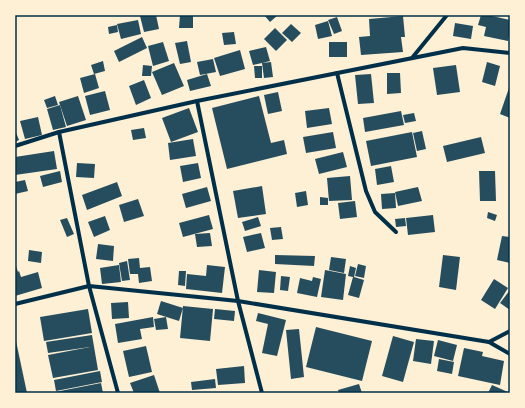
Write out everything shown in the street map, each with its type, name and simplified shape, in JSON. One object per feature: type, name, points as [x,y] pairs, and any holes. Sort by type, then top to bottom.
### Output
[{"type":"street","points":[[412,58],[447,15]]},
{"type":"street","points":[[15,146],[59,132],[197,101],[463,48],[510,53]]},
{"type":"street","points":[[337,73],[366,191],[375,212],[396,232]]},
{"type":"street","points":[[197,101],[238,301],[262,393]]},
{"type":"street","points":[[59,132],[89,286],[118,393]]},
{"type":"street","points":[[15,304],[89,286],[238,301],[489,342],[510,354]]},
{"type":"street","points":[[489,342],[510,331]]},
{"type":"building","points":[[156,15],[159,29],[144,32],[140,16]]},
{"type":"building","points":[[180,15],[193,15],[193,28],[179,28]]},
{"type":"building","points":[[264,15],[278,15],[270,22]]},
{"type":"building","points":[[481,15],[492,15],[510,20],[508,41],[484,36],[486,27],[478,25]]},
{"type":"building","points":[[403,16],[405,37],[401,37],[403,52],[361,55],[359,37],[370,36],[369,19]]},
{"type":"building","points":[[337,17],[342,31],[334,34],[328,20]]},
{"type":"building","points":[[138,20],[141,34],[121,39],[117,24]]},
{"type":"building","points":[[328,21],[332,36],[318,39],[315,25]]},
{"type":"building","points":[[455,23],[473,26],[471,39],[453,36]]},
{"type":"building","points":[[291,24],[301,33],[292,42],[282,33]]},
{"type":"building","points":[[117,25],[118,32],[109,34],[108,27]]},
{"type":"building","points":[[275,28],[287,40],[276,51],[264,39]]},
{"type":"building","points":[[234,32],[236,44],[224,45],[222,33]]},
{"type":"building","points":[[142,37],[147,48],[119,62],[114,51]]},
{"type":"building","points":[[187,41],[191,62],[180,64],[175,43]]},
{"type":"building","points":[[163,42],[169,61],[153,66],[148,46]]},
{"type":"building","points":[[329,42],[347,42],[347,57],[329,57]]},
{"type":"building","points":[[266,47],[270,61],[253,65],[249,51]]},
{"type":"building","points":[[240,50],[245,69],[220,76],[214,58]]},
{"type":"building","points":[[213,59],[216,72],[200,75],[197,62]]},
{"type":"building","points":[[103,61],[105,71],[94,74],[91,65]]},
{"type":"building","points":[[271,62],[273,77],[264,78],[262,63]]},
{"type":"building","points":[[487,62],[500,66],[495,86],[482,82]]},
{"type":"building","points":[[174,63],[184,86],[162,95],[152,72]]},
{"type":"building","points":[[143,65],[152,66],[151,76],[142,76]]},
{"type":"building","points":[[456,65],[460,92],[437,95],[433,68]]},
{"type":"building","points":[[254,66],[262,66],[262,78],[255,78]]},
{"type":"building","points":[[387,73],[400,73],[401,93],[387,94]]},
{"type":"building","points":[[95,74],[99,88],[84,93],[80,78]]},
{"type":"building","points":[[207,74],[211,86],[190,91],[187,80]]},
{"type":"building","points":[[371,74],[374,103],[358,104],[355,75]]},
{"type":"building","points":[[144,80],[151,98],[136,105],[129,86]]},
{"type":"building","points":[[510,85],[510,118],[500,114]]},
{"type":"building","points":[[105,91],[110,110],[90,115],[85,96]]},
{"type":"building","points":[[278,92],[282,111],[268,114],[264,95]]},
{"type":"building","points":[[55,96],[58,105],[47,108],[44,100]]},
{"type":"building","points":[[78,96],[86,120],[67,126],[59,102]]},
{"type":"building","points":[[259,96],[271,143],[284,140],[287,154],[227,169],[212,108]]},
{"type":"building","points":[[60,105],[66,127],[53,130],[47,109]]},
{"type":"building","points":[[189,108],[198,132],[171,142],[162,118]]},
{"type":"building","points":[[329,108],[332,124],[307,128],[305,111]]},
{"type":"building","points":[[401,111],[404,125],[365,132],[363,118]]},
{"type":"building","points":[[414,113],[416,121],[405,123],[403,115]]},
{"type":"building","points":[[38,117],[42,135],[25,139],[20,121]]},
{"type":"building","points":[[144,128],[146,138],[133,140],[131,130]]},
{"type":"building","points":[[15,130],[19,140],[15,142]]},
{"type":"building","points":[[422,131],[426,149],[417,151],[413,133]]},
{"type":"building","points":[[333,132],[336,148],[306,153],[303,137]]},
{"type":"building","points":[[412,132],[417,157],[371,166],[366,141]]},
{"type":"building","points":[[481,137],[485,153],[447,162],[443,146]]},
{"type":"building","points":[[193,139],[196,156],[170,160],[168,143]]},
{"type":"building","points":[[54,151],[57,169],[15,175],[15,157]]},
{"type":"building","points":[[343,152],[347,167],[319,174],[315,159]]},
{"type":"building","points":[[77,163],[95,164],[94,178],[76,177]]},
{"type":"building","points":[[198,163],[201,178],[183,182],[180,166]]},
{"type":"building","points":[[391,166],[394,182],[377,185],[375,169]]},
{"type":"building","points":[[60,171],[62,182],[43,187],[40,176]]},
{"type":"building","points":[[479,171],[495,171],[496,201],[480,201]]},
{"type":"building","points":[[350,176],[352,200],[329,201],[327,178]]},
{"type":"building","points":[[25,180],[28,191],[15,194],[15,182]]},
{"type":"building","points":[[117,182],[122,196],[87,210],[82,195]]},
{"type":"building","points":[[262,186],[266,214],[238,218],[233,191]]},
{"type":"building","points":[[207,187],[211,201],[186,208],[182,194]]},
{"type":"building","points":[[418,187],[422,201],[398,206],[395,192]]},
{"type":"building","points":[[306,191],[308,205],[297,207],[295,193]]},
{"type":"building","points":[[395,193],[396,208],[382,209],[381,194]]},
{"type":"building","points":[[320,197],[328,198],[328,205],[320,205]]},
{"type":"building","points":[[138,199],[144,216],[124,222],[119,205]]},
{"type":"building","points":[[355,201],[357,217],[340,219],[338,203]]},
{"type":"building","points":[[488,212],[497,215],[495,221],[487,218]]},
{"type":"building","points":[[209,215],[213,229],[183,237],[179,223]]},
{"type":"building","points":[[433,215],[435,232],[408,235],[406,218]]},
{"type":"building","points":[[105,216],[110,230],[94,237],[88,222]]},
{"type":"building","points":[[258,217],[261,226],[245,231],[242,222]]},
{"type":"building","points":[[67,218],[74,234],[67,237],[60,220]]},
{"type":"building","points":[[405,218],[406,226],[396,227],[395,219]]},
{"type":"building","points":[[281,227],[283,239],[272,240],[270,228]]},
{"type":"building","points":[[210,233],[212,246],[197,247],[195,234]]},
{"type":"building","points":[[261,233],[265,248],[247,252],[243,237]]},
{"type":"building","points":[[502,236],[510,237],[510,263],[497,260]]},
{"type":"building","points":[[98,244],[114,246],[113,261],[96,259]]},
{"type":"building","points":[[29,250],[42,252],[41,263],[28,261]]},
{"type":"building","points":[[275,255],[315,256],[314,266],[275,264]]},
{"type":"building","points":[[443,255],[460,257],[456,290],[439,287]]},
{"type":"building","points":[[331,257],[346,259],[344,273],[329,270]]},
{"type":"building","points":[[139,258],[140,268],[150,267],[152,281],[139,283],[138,274],[130,274],[128,259]]},
{"type":"building","points":[[127,261],[130,280],[122,281],[119,263]]},
{"type":"building","points":[[15,263],[21,277],[38,272],[42,288],[15,296]]},
{"type":"building","points":[[358,264],[366,266],[364,278],[355,276]]},
{"type":"building","points":[[119,265],[121,282],[102,284],[100,268]]},
{"type":"building","points":[[207,265],[225,267],[222,293],[186,289],[187,274],[206,276]]},
{"type":"building","points":[[350,266],[356,268],[354,277],[364,280],[359,298],[348,295],[353,277],[348,276]]},
{"type":"building","points":[[259,270],[276,272],[274,293],[257,292]]},
{"type":"building","points":[[325,270],[346,274],[343,300],[321,297]]},
{"type":"building","points":[[179,271],[186,271],[185,286],[178,285]]},
{"type":"building","points":[[281,276],[290,277],[288,291],[280,290]]},
{"type":"building","points":[[313,277],[321,279],[317,297],[297,293],[300,278],[312,281]]},
{"type":"building","points":[[494,279],[508,288],[495,309],[481,300]]},
{"type":"building","points":[[510,290],[510,310],[500,303]]},
{"type":"building","points":[[161,301],[183,308],[179,321],[157,314]]},
{"type":"building","points":[[128,302],[129,318],[112,319],[111,303]]},
{"type":"building","points":[[183,306],[213,309],[210,341],[180,338]]},
{"type":"building","points":[[88,309],[92,333],[44,341],[40,317]]},
{"type":"building","points":[[215,309],[235,311],[234,321],[214,319]]},
{"type":"building","points":[[258,313],[286,320],[277,356],[262,353],[268,324],[256,321]]},
{"type":"building","points":[[153,317],[154,327],[140,329],[142,339],[118,343],[115,324]]},
{"type":"building","points":[[166,317],[168,329],[156,330],[154,319]]},
{"type":"building","points":[[316,327],[372,341],[362,381],[306,367]]},
{"type":"building","points":[[299,329],[304,377],[291,379],[286,330]]},
{"type":"building","points":[[92,335],[98,370],[53,378],[48,355],[90,347],[48,353],[46,342]]},
{"type":"building","points":[[393,336],[414,342],[403,382],[382,376]]},
{"type":"building","points":[[416,339],[434,341],[431,364],[413,361]]},
{"type":"building","points":[[438,340],[457,345],[453,361],[434,356]]},
{"type":"building","points":[[16,341],[27,393],[15,393]]},
{"type":"building","points":[[146,346],[152,372],[129,377],[123,351]]},
{"type":"building","points":[[464,348],[483,352],[482,356],[504,361],[500,385],[458,376]]},
{"type":"building","points":[[439,359],[454,362],[452,374],[437,371]]},
{"type":"building","points":[[244,366],[245,383],[218,385],[216,369]]},
{"type":"building","points":[[100,371],[102,382],[56,391],[54,380]]},
{"type":"building","points":[[154,375],[160,393],[134,393],[130,383]]},
{"type":"building","points":[[215,379],[216,388],[192,390],[191,382]]},
{"type":"building","points":[[101,383],[103,393],[55,393],[55,392]]},
{"type":"building","points":[[359,384],[362,393],[339,393],[338,390]]},
{"type":"building","points":[[492,385],[510,393],[488,393]]}]
